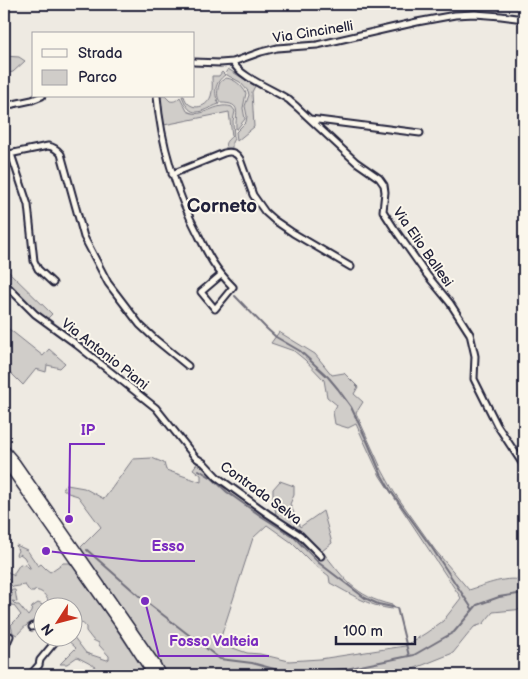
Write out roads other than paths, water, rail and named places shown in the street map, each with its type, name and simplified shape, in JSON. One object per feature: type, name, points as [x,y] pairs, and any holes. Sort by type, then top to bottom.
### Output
[{"type":"main road","points":[[4,449],[162,675]]},
{"type":"main road","points":[[4,460],[154,675]]},
{"type":"street","name":"Via Cincinelli","points":[[195,62],[233,62],[277,48],[317,45],[455,15],[475,14],[524,19]]},
{"type":"street","name":"Via Elio Ballesi","points":[[233,62],[234,66],[247,76],[288,100],[356,162],[379,178],[384,185],[385,192],[383,211],[450,303],[470,334],[475,356],[474,379],[496,424],[524,466]]},
{"type":"street","points":[[4,106],[37,98]]},
{"type":"street","points":[[157,98],[166,155],[185,210],[215,266],[232,287],[215,309],[201,292],[221,275]]},
{"type":"street","points":[[310,119],[420,132]]},
{"type":"street","points":[[4,155],[48,146],[54,147],[59,151],[84,237],[108,283],[140,325],[188,366]]},
{"type":"street","points":[[172,174],[229,151],[234,152],[240,159],[253,195],[265,212],[293,233],[351,266]]},
{"type":"street","points":[[11,154],[28,205],[34,261],[38,269],[52,283]]},
{"type":"street","name":"Via Antonio Piani","points":[[4,283],[36,314],[156,408],[188,448]]},
{"type":"street","name":"Contrada Selva","points":[[188,448],[216,477],[300,535],[321,556]]},
{"type":"street","points":[[4,650],[10,636]]},
{"type":"street","points":[[30,675],[52,646]]},
{"type":"waterway","points":[[235,296],[266,328],[276,337],[300,351],[338,389],[351,407],[390,490],[432,548],[473,610]]},
{"type":"waterway","points":[[199,470],[261,516],[294,537],[319,563],[365,598],[378,604],[397,608],[409,656]]},
{"type":"waterway","points":[[87,550],[145,601],[220,659],[252,663],[289,673],[346,669],[414,655],[454,632],[477,605],[499,597],[524,593]]},
{"type":"place","name":"IP","points":[[69,519]]},
{"type":"place","name":"Esso","points":[[46,551]]},
{"type":"place","name":"Fosso Valteia","points":[[145,601]]},
{"type":"district","name":"Corneto","points":[[222,206]]}]
